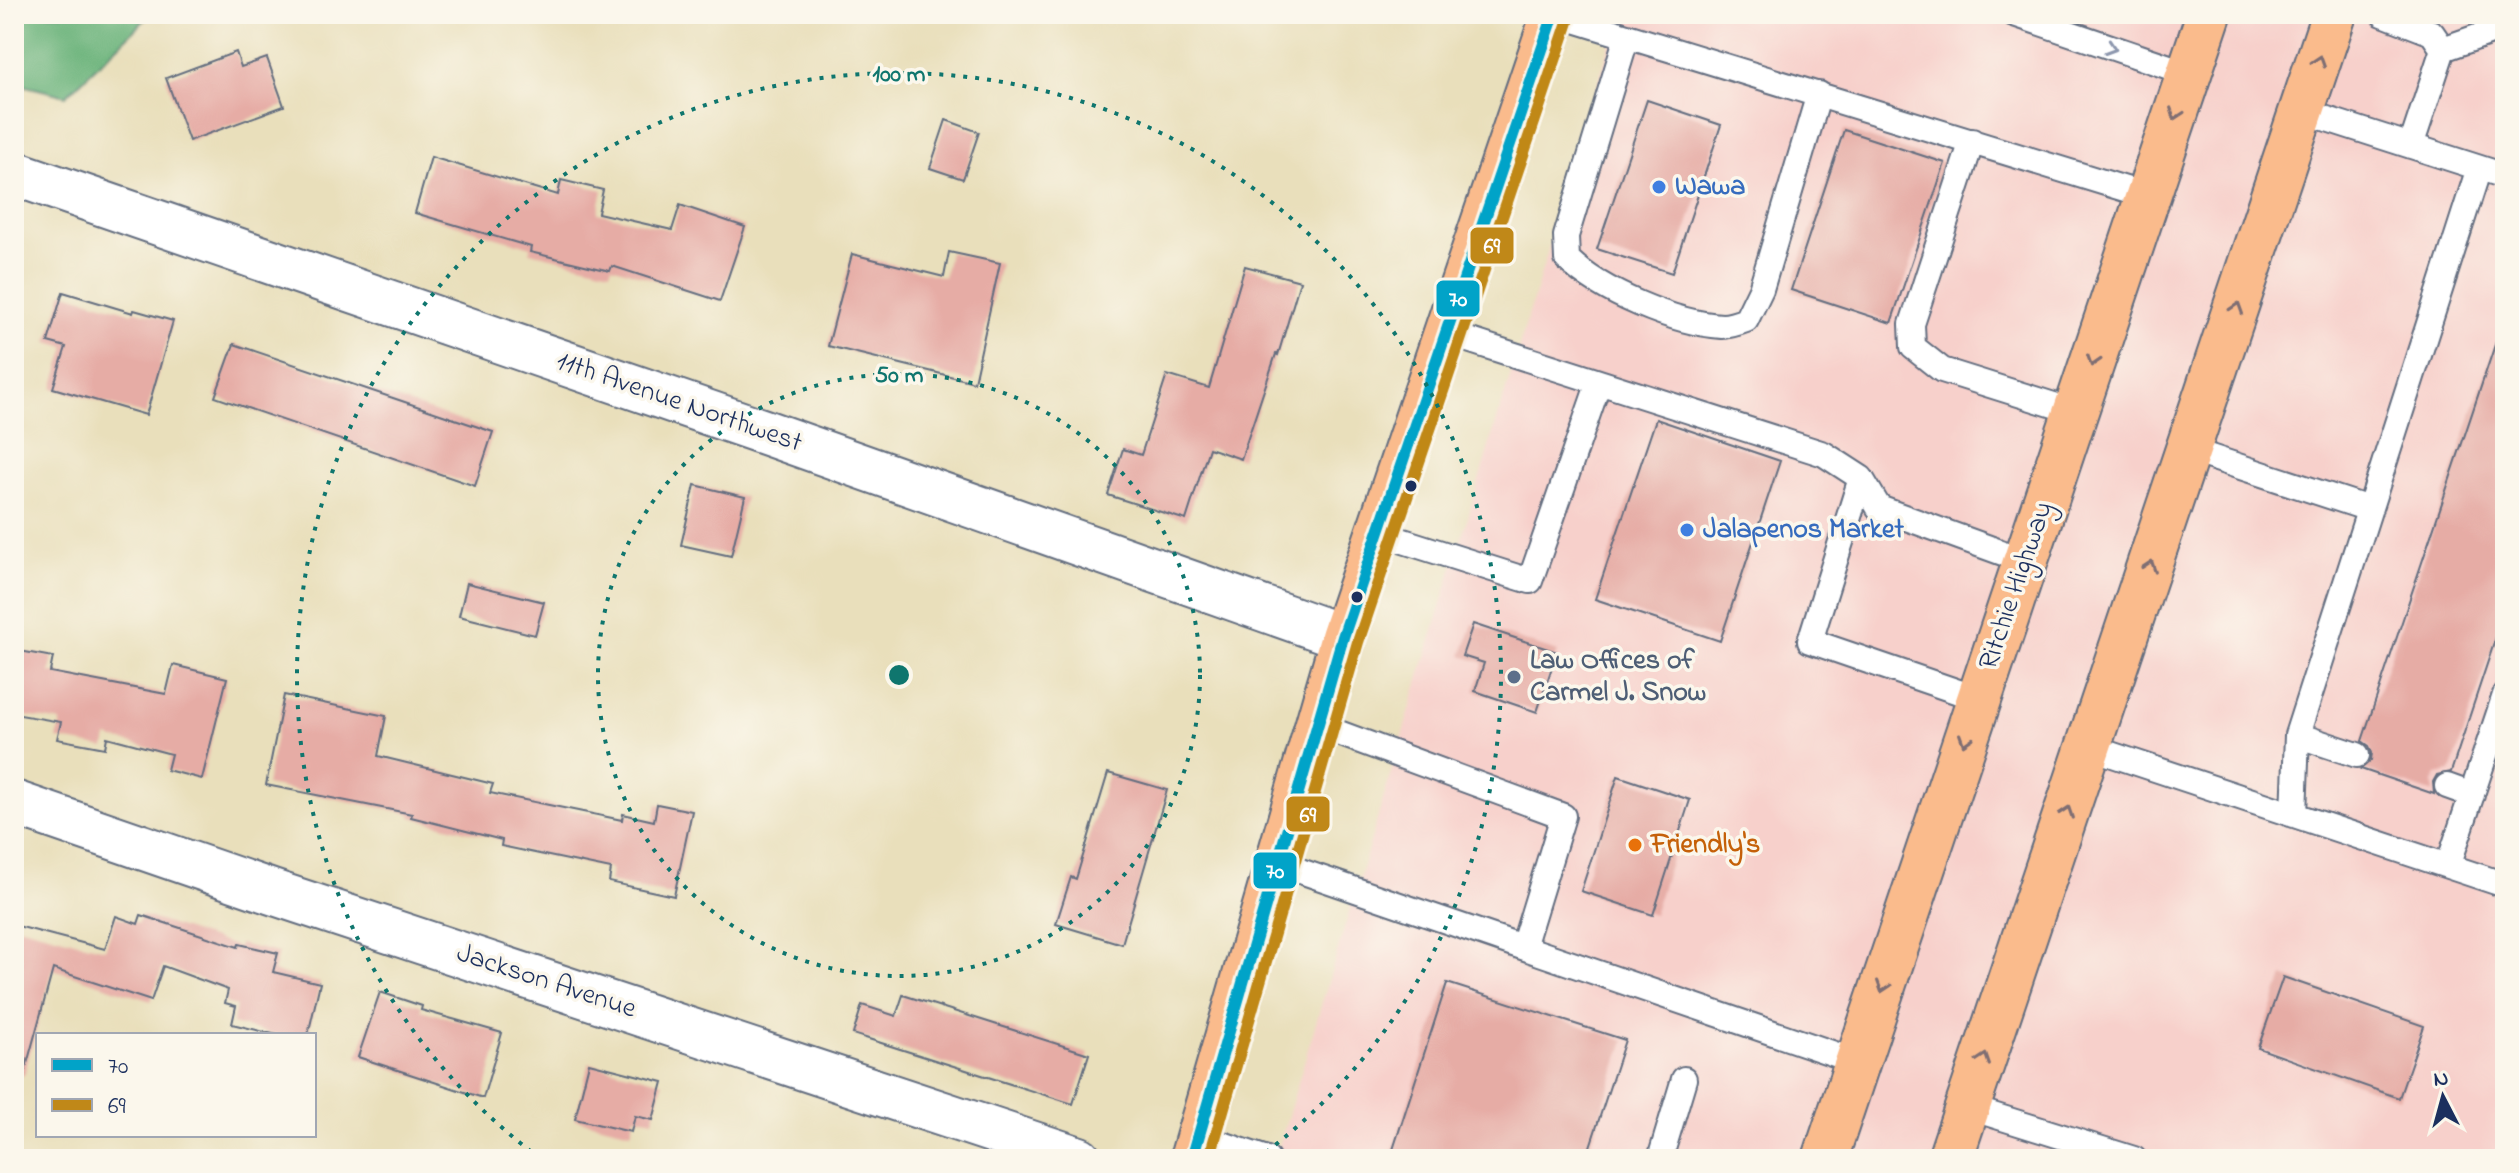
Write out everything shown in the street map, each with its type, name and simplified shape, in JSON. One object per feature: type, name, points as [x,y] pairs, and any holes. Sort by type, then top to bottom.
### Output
[{"type":"main road","points":[[1196,1147],[1343,637],[1554,14]]},
{"type":"main road","name":"Ritchie Highway","points":[[1825,1159],[2209,14]]},
{"type":"main road","points":[[1950,1159],[2334,14]]},
{"type":"street","name":"11th Avenue Northwest","points":[[14,173],[767,433],[1343,637]]},
{"type":"street","name":"Jackson Avenue","points":[[14,803],[272,892],[1079,1159]]},
{"type":"lane","points":[[1554,14],[2148,196]]},
{"type":"lane","points":[[2383,14],[2432,33],[2443,49]]},
{"type":"lane","points":[[2030,17],[2190,74]]},
{"type":"lane","points":[[2443,49],[2494,31],[2505,23]]},
{"type":"lane","points":[[1627,36],[1566,236],[1567,259],[1583,274],[1669,317],[1724,326],[1746,320],[1761,289],[1819,94]]},
{"type":"lane","points":[[2411,146],[2443,49]]},
{"type":"lane","points":[[2302,111],[2505,176]]},
{"type":"lane","points":[[1972,141],[1912,324],[1913,347],[1942,370],[2076,412]]},
{"type":"lane","points":[[2294,815],[2297,735],[2479,168]]},
{"type":"lane","points":[[1446,333],[1824,454],[1861,478],[1879,508],[2025,561]]},
{"type":"lane","points":[[1378,533],[1530,581],[1599,382]]},
{"type":"lane","points":[[2189,450],[2369,509]]},
{"type":"lane","points":[[1861,478],[1810,641],[1979,699]]},
{"type":"lane","points":[[2448,866],[2505,695]]},
{"type":"lane","points":[[1317,725],[1563,816],[1523,947]]},
{"type":"lane","points":[[2297,735],[2357,755]]},
{"type":"lane","points":[[2089,747],[2505,885]]},
{"type":"lane","points":[[2447,786],[2472,795]]},
{"type":"lane","points":[[1277,863],[1858,1062]]},
{"type":"lane","points":[[1660,1159],[1684,1079]]},
{"type":"lane","points":[[1967,1107],[2128,1158]]},
{"type":"lane","points":[[1196,1147],[1267,1159]]},
{"type":"shaded area","points":[[1619,14],[2505,14],[2505,1159],[1275,1159]]},
{"type":"green space","points":[[14,14],[151,14],[66,96],[14,83]]},
{"type":"building","points":[[236,52],[241,67],[267,58],[284,106],[189,141],[166,78]]},
{"type":"building","name":"Wawa","points":[[1647,100],[1721,125],[1672,273],[1597,249]]},
{"type":"building","points":[[946,120],[979,132],[963,179],[930,168]]},
{"type":"building","points":[[1844,130],[1945,163],[1891,323],[1791,290]]},
{"type":"building","points":[[431,157],[558,195],[561,180],[603,190],[598,213],[672,230],[680,205],[745,227],[720,301],[612,266],[610,271],[530,252],[531,247],[415,213]]},
{"type":"building","points":[[949,252],[1000,263],[974,382],[828,346],[852,254],[944,277]]},
{"type":"building","points":[[1245,266],[1300,281],[1241,459],[1209,448],[1186,520],[1108,495],[1123,449],[1141,455],[1167,375],[1209,388]]},
{"type":"building","points":[[63,292],[133,313],[134,310],[173,321],[146,415],[53,388],[66,347],[48,342]]},
{"type":"building","points":[[2499,333],[2505,334],[2505,610],[2451,772],[2437,775],[2433,782],[2434,794],[2361,769],[2371,760],[2372,753],[2362,741]]},
{"type":"building","points":[[234,344],[493,432],[475,486],[215,397]]},
{"type":"building","name":"Jalapenos Market","points":[[1656,419],[1780,461],[1720,641],[1595,599]]},
{"type":"building","points":[[695,485],[745,497],[731,556],[681,545]]},
{"type":"building","points":[[467,583],[544,602],[535,635],[459,616]]},
{"type":"building","name":"Law Offices of Carmel J. Snow","points":[[1473,624],[1557,652],[1537,712],[1475,691],[1484,663],[1462,656]]},
{"type":"building","points":[[14,650],[53,657],[50,672],[166,694],[173,665],[227,678],[202,779],[167,770],[171,754],[107,737],[105,748],[57,739],[61,722],[14,714]]},
{"type":"building","points":[[284,695],[386,716],[378,756],[493,784],[490,793],[622,820],[623,814],[654,821],[657,804],[692,811],[674,896],[609,882],[611,869],[501,846],[502,840],[411,817],[412,814],[266,785]]},
{"type":"building","points":[[1108,773],[1167,790],[1122,944],[1056,924],[1071,877],[1076,879]]},
{"type":"building","name":"Friendly's","points":[[1618,776],[1690,800],[1653,915],[1581,891]]},
{"type":"building","points":[[141,915],[238,947],[239,944],[278,953],[273,972],[320,983],[308,1033],[269,1033],[232,1024],[236,1006],[225,1003],[228,990],[163,966],[151,1001],[53,969],[24,1075],[14,1074],[14,925],[105,949],[116,916],[138,924]]},
{"type":"building","points":[[2283,977],[2424,1026],[2399,1098],[2258,1048]]},
{"type":"building","points":[[1447,983],[1625,1040],[1586,1159],[1390,1159]]},
{"type":"building","points":[[380,992],[422,1006],[421,1010],[502,1033],[483,1098],[358,1057]]},
{"type":"building","points":[[903,995],[1089,1054],[1073,1104],[853,1034],[862,1005],[896,1016]]},
{"type":"building","points":[[589,1063],[663,1082],[653,1120],[635,1116],[631,1132],[575,1119]]},
{"type":"transit line","name":"70","points":[[1192,1159],[1343,637],[1554,14]]},
{"type":"transit line","name":"69","points":[[1209,1159],[1358,642],[1569,19]]},
{"type":"place","name":"Wawa","points":[[1659,187]]},
{"type":"place","name":"Jalapenos Market","points":[[1687,530]]},
{"type":"place","name":"Law Offices of Carmel J. Snow","points":[[1514,677]]},
{"type":"place","name":"Friendly's","points":[[1635,845]]}]
